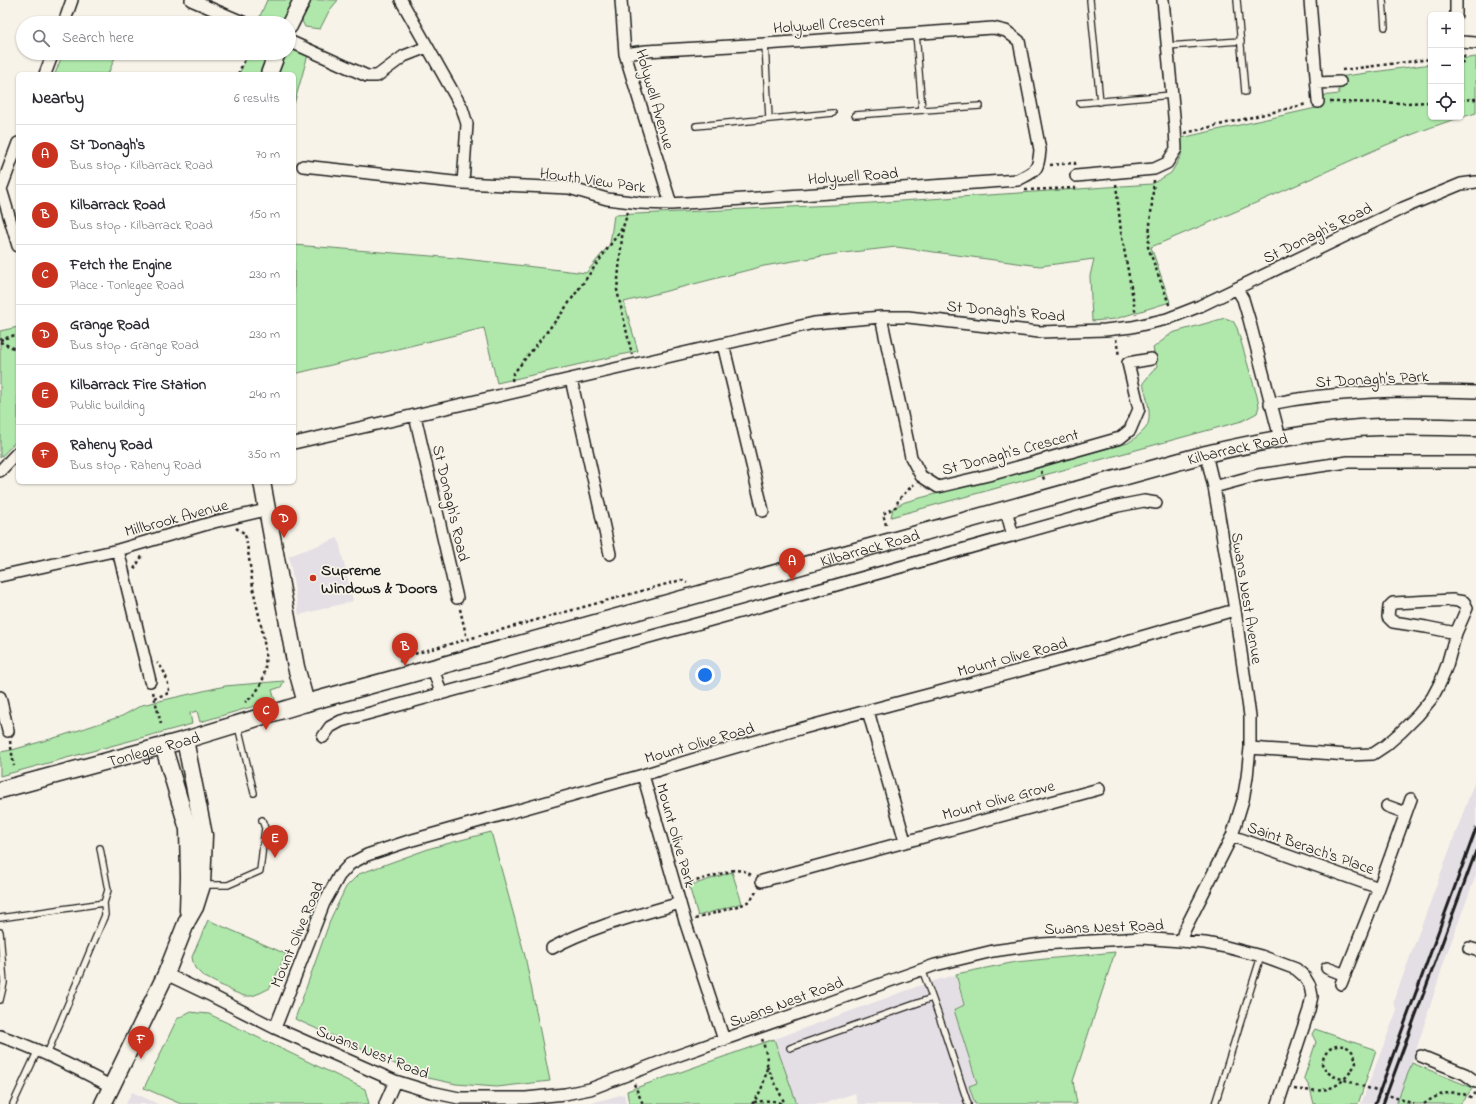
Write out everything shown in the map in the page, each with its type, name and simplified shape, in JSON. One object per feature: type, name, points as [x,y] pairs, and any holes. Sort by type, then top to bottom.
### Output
[{"type":"main road","points":[[294,16],[302,0]]},
{"type":"main road","points":[[270,72],[274,60]]},
{"type":"main road","name":"Kilbarrack Road","points":[[306,703],[1206,454],[1251,443],[1348,429],[1392,427],[1476,428]]},
{"type":"main road","points":[[262,484],[296,668],[306,703]]},
{"type":"main road","name":"Tonlegee Road","points":[[0,790],[185,740],[306,703]]},
{"type":"main road","points":[[103,1104],[166,974],[187,921],[195,907],[202,884],[204,835],[185,740]]},
{"type":"main road","points":[[163,745],[188,829],[189,876],[187,921]]},
{"type":"street","points":[[66,16],[72,0]]},
{"type":"street","points":[[191,0],[229,16]]},
{"type":"street","points":[[401,0],[462,108],[467,124],[463,182]]},
{"type":"street","name":"Holywell Avenue","points":[[621,0],[625,54],[671,204]]},
{"type":"street","points":[[1078,181],[1115,177],[1154,169],[1167,163],[1176,149],[1163,0]]},
{"type":"street","points":[[1310,0],[1318,102]]},
{"type":"street","points":[[1456,0],[1456,12]]},
{"type":"street","name":"Holywell Crescent","points":[[625,54],[646,51],[993,28],[1006,31],[1019,41],[1040,150],[1036,168]]},
{"type":"street","points":[[1464,42],[1476,43]]},
{"type":"street","points":[[296,44],[367,76],[377,76],[404,56],[427,47]]},
{"type":"street","points":[[46,72],[50,60]]},
{"type":"street","points":[[1317,83],[1340,82]]},
{"type":"street","points":[[16,149],[1,189],[16,239]]},
{"type":"street","name":"Howth View Park","points":[[303,166],[463,182],[569,188],[607,199],[671,204]]},
{"type":"street","name":"Holywell Road","points":[[671,204],[1018,180],[1036,168]]},
{"type":"street","name":"St Donagh's Road","points":[[296,443],[814,324],[881,317],[908,317],[1040,332],[1105,330],[1137,326],[1173,316],[1237,289],[1403,208],[1461,184],[1476,182]]},
{"type":"street","points":[[1237,289],[1243,300],[1249,319],[1280,438]]},
{"type":"street","name":"St Donagh's Crescent","points":[[881,317],[911,457],[921,476],[938,487],[993,474],[1120,438],[1130,430],[1140,409],[1128,363],[1151,359]]},
{"type":"street","points":[[723,344],[763,511]]},
{"type":"street","points":[[571,379],[610,554]]},
{"type":"street","name":"St Donagh's Park","points":[[1270,404],[1321,395],[1416,390],[1476,392]]},
{"type":"street","name":"St Donagh's Road","points":[[415,416],[458,598]]},
{"type":"street","points":[[0,471],[16,454]]},
{"type":"street","name":"Swans Nest Avenue","points":[[1181,940],[1184,931],[1232,836],[1248,778],[1250,748],[1250,716],[1214,487],[1206,454]]},
{"type":"street","name":"Kilbarrack Road","points":[[1214,487],[1258,475],[1348,462],[1476,462]]},
{"type":"street","name":"Kilbarrack Road","points":[[323,737],[330,727],[341,721],[718,618],[1118,506],[1144,501],[1156,503]]},
{"type":"street","name":"Millbrook Avenue","points":[[0,576],[118,550],[214,522],[266,510]]},
{"type":"street","points":[[1006,510],[1013,536]]},
{"type":"street","name":"Millbrook Avenue","points":[[118,550],[150,681]]},
{"type":"street","points":[[1250,748],[1348,755],[1373,754],[1385,746],[1418,715],[1432,698],[1445,670],[1456,633],[1467,608],[1464,602],[1452,600],[1393,603],[1388,607],[1388,617],[1393,622],[1456,633]]},
{"type":"street","name":"Mount Olive Road","points":[[275,1028],[324,903],[338,876],[350,864],[367,855],[409,841],[681,763],[868,711],[1065,659],[1234,610]]},
{"type":"street","points":[[433,668],[441,693]]},
{"type":"street","points":[[0,697],[8,731]]},
{"type":"street","points":[[868,711],[905,841]]},
{"type":"street","name":"Mount Olive Park","points":[[643,775],[680,903],[724,1040]]},
{"type":"street","name":"Mount Olive Grove","points":[[762,881],[1099,789]]},
{"type":"street","name":"Saint Berach's Place","points":[[1327,968],[1343,979],[1379,888],[1411,799]]},
{"type":"street","points":[[1387,806],[1406,813]]},
{"type":"street","name":"Saint Berach's Place","points":[[1232,836],[1379,888]]},
{"type":"street","name":"Mount Olive Park","points":[[552,948],[568,939],[601,926],[680,903]]},
{"type":"street","name":"Swans Nest Road","points":[[166,974],[275,1028],[395,1081],[431,1092],[459,1098],[493,1099],[565,1094],[590,1089],[758,1027],[922,969],[994,951],[1042,944],[1135,938],[1181,940],[1226,947],[1261,956],[1296,969],[1304,976],[1310,986],[1312,996],[1309,1010],[1278,1104]]},
{"type":"street","points":[[0,1036],[43,1052],[112,1087]]},
{"type":"street","points":[[1421,1056],[1465,1074],[1476,1082]]},
{"type":"street","points":[[385,1104],[395,1081]]},
{"type":"lane","points":[[1090,0],[1100,102]]},
{"type":"lane","points":[[1237,0],[1245,92]]},
{"type":"lane","points":[[1383,0],[1385,27]]},
{"type":"lane","points":[[916,33],[922,110]]},
{"type":"lane","points":[[1167,46],[1241,41]]},
{"type":"lane","points":[[765,44],[769,118]]},
{"type":"lane","points":[[1080,103],[1172,95]]},
{"type":"lane","points":[[855,115],[980,106]]},
{"type":"lane","points":[[696,126],[833,113]]},
{"type":"lane","points":[[238,724],[254,793]]},
{"type":"lane","points":[[202,884],[228,885],[260,871],[264,828],[262,820]]},
{"type":"lane","points":[[13,1104],[43,1052],[105,915],[104,903],[108,890],[100,848]]},
{"type":"lane","points":[[0,918],[104,903]]},
{"type":"lane","points":[[0,932],[4,983],[0,1000]]},
{"type":"lane","points":[[1215,1104],[1261,956]]},
{"type":"lane","points":[[922,969],[968,1104]]},
{"type":"lane","points":[[790,1048],[932,998]]},
{"type":"path","points":[[1340,82],[1340,70],[1428,59]]},
{"type":"path","points":[[239,72],[245,60]]},
{"type":"path","points":[[1464,100],[1476,99]]},
{"type":"path","points":[[1176,136],[1318,102],[1428,102]]},
{"type":"path","points":[[1036,168],[1075,163],[1078,181],[1077,187]]},
{"type":"path","points":[[1154,169],[1148,247],[1173,316]]},
{"type":"path","points":[[1109,183],[1115,177]]},
{"type":"path","points":[[1115,177],[1121,232],[1137,326]]},
{"type":"path","points":[[1011,180],[1012,190],[1073,189],[1077,187]]},
{"type":"path","points":[[1077,187],[1078,181]]},
{"type":"path","points":[[631,202],[623,227],[618,290],[634,365]]},
{"type":"path","points":[[509,394],[513,374],[561,314],[623,227]]},
{"type":"path","points":[[1116,329],[1116,341],[1119,356]]},
{"type":"path","points":[[0,341],[16,335]]},
{"type":"path","points":[[0,341],[16,349]]},
{"type":"path","points":[[1041,468],[1045,482]]},
{"type":"path","points":[[886,525],[883,514],[897,506],[898,500],[921,476]]},
{"type":"path","points":[[234,527],[244,533],[246,538],[265,656],[264,676],[259,689],[252,698],[245,702]]},
{"type":"path","points":[[132,573],[147,549]]},
{"type":"path","points":[[458,598],[467,639]]},
{"type":"path","points":[[153,659],[161,666],[169,686],[169,693],[154,698]]},
{"type":"path","points":[[150,681],[160,724]]},
{"type":"path","points":[[8,731],[14,766]]},
{"type":"path","points":[[675,886],[734,870],[744,871],[762,881],[752,900],[744,904],[686,921]]},
{"type":"path","points":[[758,1027],[767,1066],[783,1104]]},
{"type":"path","points":[[1283,1087],[1311,1091],[1325,1090],[1342,1082],[1346,1078],[1349,1074],[1356,1063],[1353,1053],[1347,1047],[1338,1045],[1330,1048],[1324,1055],[1322,1064],[1327,1072],[1333,1076],[1341,1078],[1348,1081],[1384,1094],[1414,1104]]},
{"type":"path","points":[[753,1103],[762,1085],[767,1066]]},
{"type":"path","points":[[630,1074],[643,1104]]},
{"type":"path","points":[[1424,1104],[1440,1094],[1453,1092],[1462,1093],[1470,1097],[1476,1093]]},
{"type":"path","points":[[753,1103],[768,1101],[783,1104]]},
{"type":"shaded area","points":[[338,538],[353,601],[299,615],[289,556]]},
{"type":"shaded area","points":[[1476,778],[1476,875],[1446,956],[1412,1063],[1396,1104],[1361,1104],[1397,1010],[1393,1003]]},
{"type":"shaded area","points":[[955,975],[963,1005],[953,1009],[976,1082],[968,1086],[974,1104],[858,1104],[855,1093],[823,1104],[797,1104],[775,1039],[927,983]]},
{"type":"shaded area","points":[[132,1092],[158,1104],[126,1104]]},
{"type":"shaded area","points":[[624,1094],[626,1104],[588,1104]]},
{"type":"green space","points":[[267,0],[302,0],[293,16],[260,16]]},
{"type":"green space","points":[[308,0],[338,0],[329,11],[320,29],[305,27],[300,17]]},
{"type":"green space","points":[[296,44],[309,51],[296,97],[296,72],[240,72],[246,60],[296,60]]},
{"type":"green space","points":[[1476,57],[1476,113],[1464,117],[1464,59]]},
{"type":"green space","points":[[60,60],[114,60],[109,72],[56,72]]},
{"type":"green space","points":[[1428,64],[1428,120],[1453,120],[1386,145],[1151,247],[1170,302],[1115,319],[1092,321],[1090,276],[1094,259],[1040,266],[896,247],[835,254],[764,266],[624,302],[638,351],[497,383],[484,328],[296,374],[296,245],[456,258],[586,273],[610,244],[614,215],[856,204],[1152,184],[1171,173],[1181,156],[1181,138],[1316,108],[1321,96],[1339,94],[1338,77]]},
{"type":"green space","points":[[1225,318],[1233,321],[1237,328],[1257,396],[1259,406],[1257,413],[1242,421],[891,517],[893,508],[905,502],[1128,443],[1142,433],[1148,425],[1149,413],[1143,383],[1157,366],[1153,348],[1172,333]]},
{"type":"green space","points":[[16,327],[16,441],[0,458],[0,331]]},
{"type":"green space","points":[[284,681],[281,687],[272,690],[275,700],[200,722],[197,711],[190,713],[192,724],[0,776],[0,752],[61,736],[122,716],[142,705],[225,686]]},
{"type":"green space","points":[[491,832],[525,956],[550,1081],[497,1087],[456,1084],[424,1077],[295,1019],[331,918],[346,887],[359,874],[431,848]]},
{"type":"green space","points":[[732,872],[742,903],[698,916],[689,886]]},
{"type":"green space","points":[[208,920],[286,954],[270,988],[252,996],[244,996],[203,976],[195,968],[192,957]]},
{"type":"green space","points":[[1115,952],[1073,1081],[1077,1104],[975,1104],[969,1086],[977,1083],[954,1010],[964,1005],[956,974],[1016,962]]},
{"type":"green space","points":[[189,1012],[209,1014],[365,1089],[369,1104],[181,1104],[144,1088],[177,1019]]},
{"type":"green space","points":[[1315,1029],[1376,1050],[1358,1104],[1314,1104],[1310,1088],[1304,1078],[1316,1042],[1312,1034]]},
{"type":"green space","points":[[774,1039],[797,1104],[629,1104],[627,1091]]},
{"type":"green space","points":[[1412,1063],[1473,1088],[1460,1104],[1396,1104]]},
{"type":"railway","points":[[1375,1104],[1476,829]]},
{"type":"railway","points":[[1383,1104],[1476,851]]},
{"type":"place","name":"Grange Road","points":[[284,538]]},
{"type":"place","name":"Supreme Windows & Doors","points":[[313,578]]},
{"type":"place","name":"St Donagh's","points":[[792,581]]},
{"type":"place","name":"Kilbarrack Road","points":[[405,666]]},
{"type":"place","name":"Fetch the Engine","points":[[266,730]]},
{"type":"place","name":"Kilbarrack Fire Station","points":[[275,858]]},
{"type":"place","name":"Raheny Road","points":[[141,1059]]}]
